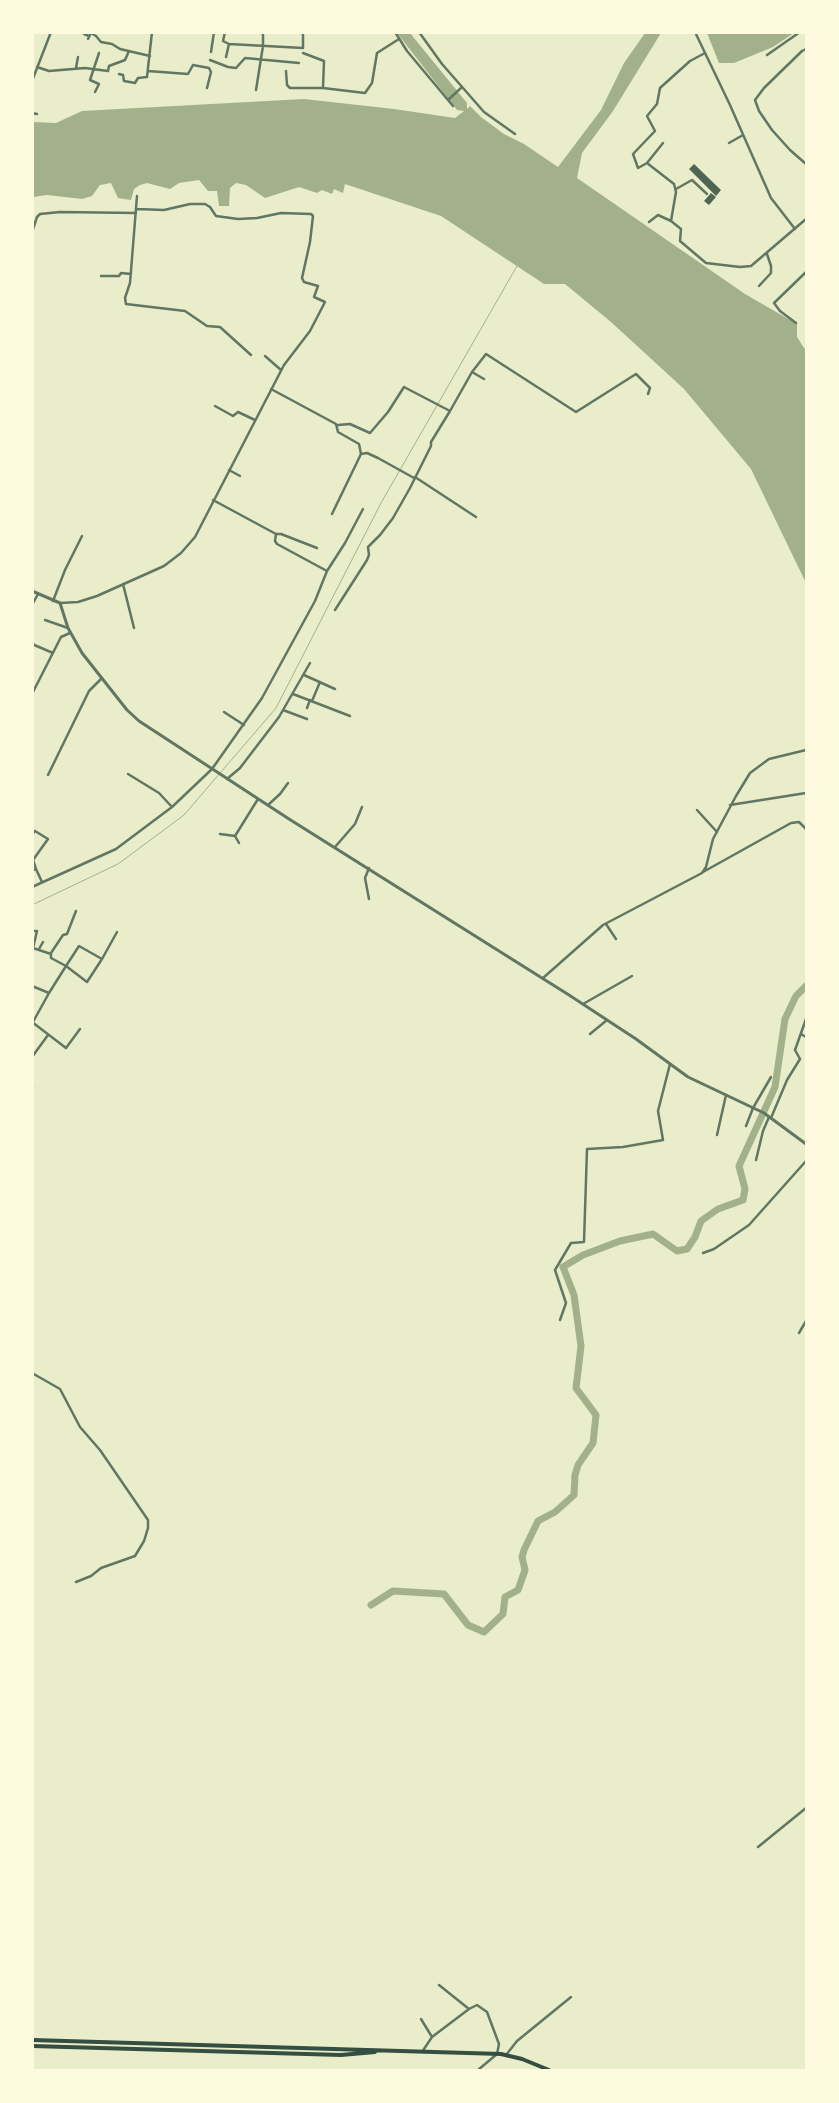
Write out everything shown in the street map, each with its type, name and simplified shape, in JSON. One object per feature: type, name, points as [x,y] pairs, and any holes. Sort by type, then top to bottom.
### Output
[{"type":"highway","points":[[32,2040],[497,2054],[522,2059],[549,2070]]},
{"type":"highway","points":[[32,2046],[341,2055],[387,2050]]},
{"type":"street","points":[[32,81],[51,32]]},
{"type":"street","points":[[119,74],[123,75],[123,81],[136,83],[138,78],[148,78],[152,32]]},
{"type":"street","points":[[210,52],[214,32]]},
{"type":"street","points":[[225,32],[223,41],[230,44],[303,48]]},
{"type":"street","points":[[256,90],[262,60],[263,32]]},
{"type":"street","points":[[210,60],[236,68],[240,66],[244,58],[300,61],[303,53],[303,32]]},
{"type":"street","points":[[395,32],[453,106]]},
{"type":"street","points":[[419,32],[436,57],[484,112],[515,134]]},
{"type":"street","points":[[696,32],[771,198],[795,229]]},
{"type":"street","points":[[767,54],[800,32]]},
{"type":"street","points":[[84,35],[88,37],[91,33],[101,42],[150,56]]},
{"type":"street","points":[[286,72],[287,85],[290,88],[323,88],[366,93],[374,73],[377,53],[399,39]]},
{"type":"street","points":[[226,57],[230,44]]},
{"type":"street","points":[[806,49],[764,88],[755,100],[766,122],[784,144],[806,164]]},
{"type":"street","points":[[37,67],[49,71],[76,68],[94,68],[108,71],[109,66],[125,60],[129,51]]},
{"type":"street","points":[[95,92],[99,84],[90,80],[99,53]]},
{"type":"street","points":[[303,53],[324,62],[323,88]]},
{"type":"street","points":[[663,143],[647,164],[638,168],[633,154],[655,131],[655,128],[646,117],[657,104],[659,90],[690,61],[705,53]]},
{"type":"street","points":[[76,68],[78,57]]},
{"type":"street","points":[[148,71],[188,74],[193,64],[209,68],[211,72],[207,88]]},
{"type":"street","points":[[448,99],[462,87]]},
{"type":"street","points":[[32,113],[37,114]]},
{"type":"street","points":[[729,143],[743,135]]},
{"type":"street","points":[[647,164],[668,178],[676,189],[671,221]]},
{"type":"street","points":[[676,189],[692,180],[707,194]]},
{"type":"street","points":[[137,196],[130,274],[125,295],[127,304],[182,310],[207,326],[219,327],[251,355]]},
{"type":"street","points":[[32,232],[37,217],[40,214],[166,210],[181,205],[205,204],[218,217],[252,218],[281,213],[313,216],[310,242],[302,278],[304,282],[318,286],[314,297],[325,302],[310,332],[282,370],[195,537],[181,553],[164,566],[87,600],[60,603],[32,591]]},
{"type":"street","points":[[650,222],[658,215],[671,221],[681,229],[680,241],[706,263],[745,267],[754,264],[767,254],[806,220]]},
{"type":"street","points":[[759,286],[771,273],[767,254]]},
{"type":"street","points":[[796,323],[780,311],[774,303],[806,272]]},
{"type":"street","points":[[101,276],[119,276],[121,273],[130,274]]},
{"type":"street","points":[[335,610],[367,560],[369,555],[368,547],[393,518],[449,410],[472,372],[487,354],[578,413],[636,374],[650,388],[648,394]]},
{"type":"street","points":[[265,356],[282,370]]},
{"type":"street","points":[[472,372],[484,379]]},
{"type":"street","points":[[271,390],[338,425],[348,424],[370,433],[388,412],[403,387],[449,410]]},
{"type":"street","points":[[215,406],[233,416],[238,412],[255,420]]},
{"type":"street","points":[[332,514],[361,454],[359,444],[338,432],[338,425]]},
{"type":"street","points":[[361,454],[367,453],[415,477],[476,517]]},
{"type":"street","points":[[229,470],[240,476]]},
{"type":"street","points":[[213,500],[276,534],[281,534],[317,548]]},
{"type":"street","points":[[32,887],[116,849],[172,807],[213,770],[262,698],[315,601],[327,571],[345,543],[363,509]]},
{"type":"street","points":[[276,534],[276,544],[327,571]]},
{"type":"street","points":[[54,601],[65,570],[82,536]]},
{"type":"street","points":[[123,584],[134,628]]},
{"type":"street","points":[[32,605],[38,594]]},
{"type":"street","points":[[60,603],[70,633],[82,653],[127,710],[139,721],[258,799],[543,978],[688,1077],[762,1112],[806,1144]]},
{"type":"street","points":[[45,620],[68,628]]},
{"type":"street","points":[[32,694],[61,637],[70,633]]},
{"type":"street","points":[[32,644],[53,653]]},
{"type":"street","points":[[227,779],[240,768],[279,718],[310,663]]},
{"type":"street","points":[[304,675],[335,689]]},
{"type":"street","points":[[48,775],[89,691],[102,678]]},
{"type":"street","points":[[308,708],[320,682]]},
{"type":"street","points":[[293,694],[350,716]]},
{"type":"street","points":[[283,711],[307,718]]},
{"type":"street","points":[[224,712],[244,725]]},
{"type":"street","points":[[702,873],[717,832],[730,805],[743,783],[758,765],[769,759],[806,750]]},
{"type":"street","points":[[128,774],[159,792],[172,807]]},
{"type":"street","points":[[268,805],[288,783]]},
{"type":"street","points":[[730,805],[806,793]]},
{"type":"street","points":[[235,836],[258,799]]},
{"type":"street","points":[[335,847],[355,824],[362,806]]},
{"type":"street","points":[[698,810],[717,832]]},
{"type":"street","points":[[543,978],[606,924],[795,822],[803,824],[806,829]]},
{"type":"street","points":[[32,834],[35,831],[48,839],[33,858],[34,870],[42,882]]},
{"type":"street","points":[[220,834],[226,833],[235,836],[239,843]]},
{"type":"street","points":[[368,868],[365,878],[369,899]]},
{"type":"street","points":[[76,911],[66,934],[62,935],[50,958],[66,966],[87,982],[117,932]]},
{"type":"street","points":[[606,924],[616,939]]},
{"type":"street","points":[[32,931],[37,931],[33,949],[39,949],[51,954]]},
{"type":"street","points":[[39,949],[43,942]]},
{"type":"street","points":[[80,1029],[66,1048],[32,1022],[79,946],[102,959]]},
{"type":"street","points":[[583,1004],[632,976]]},
{"type":"street","points":[[32,986],[50,993]]},
{"type":"street","points":[[756,1160],[763,1131],[787,1080],[799,1060],[800,1057],[794,1052],[806,1019]]},
{"type":"street","points":[[590,1034],[607,1020]]},
{"type":"street","points":[[801,1034],[806,1037]]},
{"type":"street","points":[[32,1057],[48,1035]]},
{"type":"street","points":[[560,1320],[566,1303],[554,1270],[571,1243],[584,1242],[586,1149],[620,1147],[663,1140],[658,1111],[670,1064]]},
{"type":"street","points":[[746,1126],[753,1108],[771,1077]]},
{"type":"street","points":[[717,1135],[726,1095]]},
{"type":"street","points":[[703,1253],[714,1249],[748,1226],[806,1161]]},
{"type":"street","points":[[799,1333],[806,1321]]},
{"type":"street","points":[[32,1373],[60,1389],[78,1425],[100,1450],[148,1520],[144,1541],[135,1556],[101,1568],[92,1576],[76,1582]]},
{"type":"street","points":[[758,1847],[806,1808]]},
{"type":"street","points":[[439,1985],[469,2009]]},
{"type":"street","points":[[506,2055],[517,2041],[571,1997]]},
{"type":"street","points":[[422,2052],[432,2037],[477,2005],[487,2012],[498,2041],[497,2054],[478,2070]]},
{"type":"street","points":[[421,2019],[432,2037]]},
{"type":"shaded area","points":[[397,33],[410,33],[467,103],[467,109],[470,106],[504,134],[524,144],[558,167],[601,110],[624,63],[645,33],[661,33],[613,111],[582,153],[577,178],[745,294],[797,324],[797,337],[806,351],[806,583],[751,469],[684,389],[611,322],[565,284],[544,284],[441,216],[345,184],[343,193],[334,189],[332,194],[322,190],[317,193],[299,187],[265,198],[246,185],[236,183],[230,188],[229,206],[219,206],[217,191],[208,191],[199,180],[179,183],[170,189],[147,183],[140,185],[134,189],[131,200],[118,198],[111,183],[100,185],[92,196],[82,199],[47,195],[33,197],[33,122],[56,123],[82,111],[304,99],[455,118],[464,111],[457,110]]},
{"type":"shaded area","points":[[707,33],[794,33],[773,47],[734,63],[719,63]]},
{"type":"building","points":[[694,164],[721,190],[716,196],[689,169]]},
{"type":"building","points":[[711,193],[716,197],[709,205],[704,201]]},
{"type":"waterway","points":[[32,905],[118,864],[184,815],[276,708],[381,503],[517,266]]},
{"type":"waterway","points":[[371,1605],[393,1591],[444,1594],[468,1625],[484,1632],[503,1614],[505,1597],[518,1590],[525,1570],[522,1557],[524,1550],[538,1521],[555,1512],[574,1495],[575,1475],[578,1465],[593,1443],[596,1415],[576,1388],[581,1346],[574,1295],[563,1267],[583,1255],[620,1241],[653,1234],[677,1251],[687,1249],[695,1237],[701,1221],[718,1209],[743,1200],[745,1189],[739,1166],[775,1087],[785,1019],[796,996],[806,986]]}]
